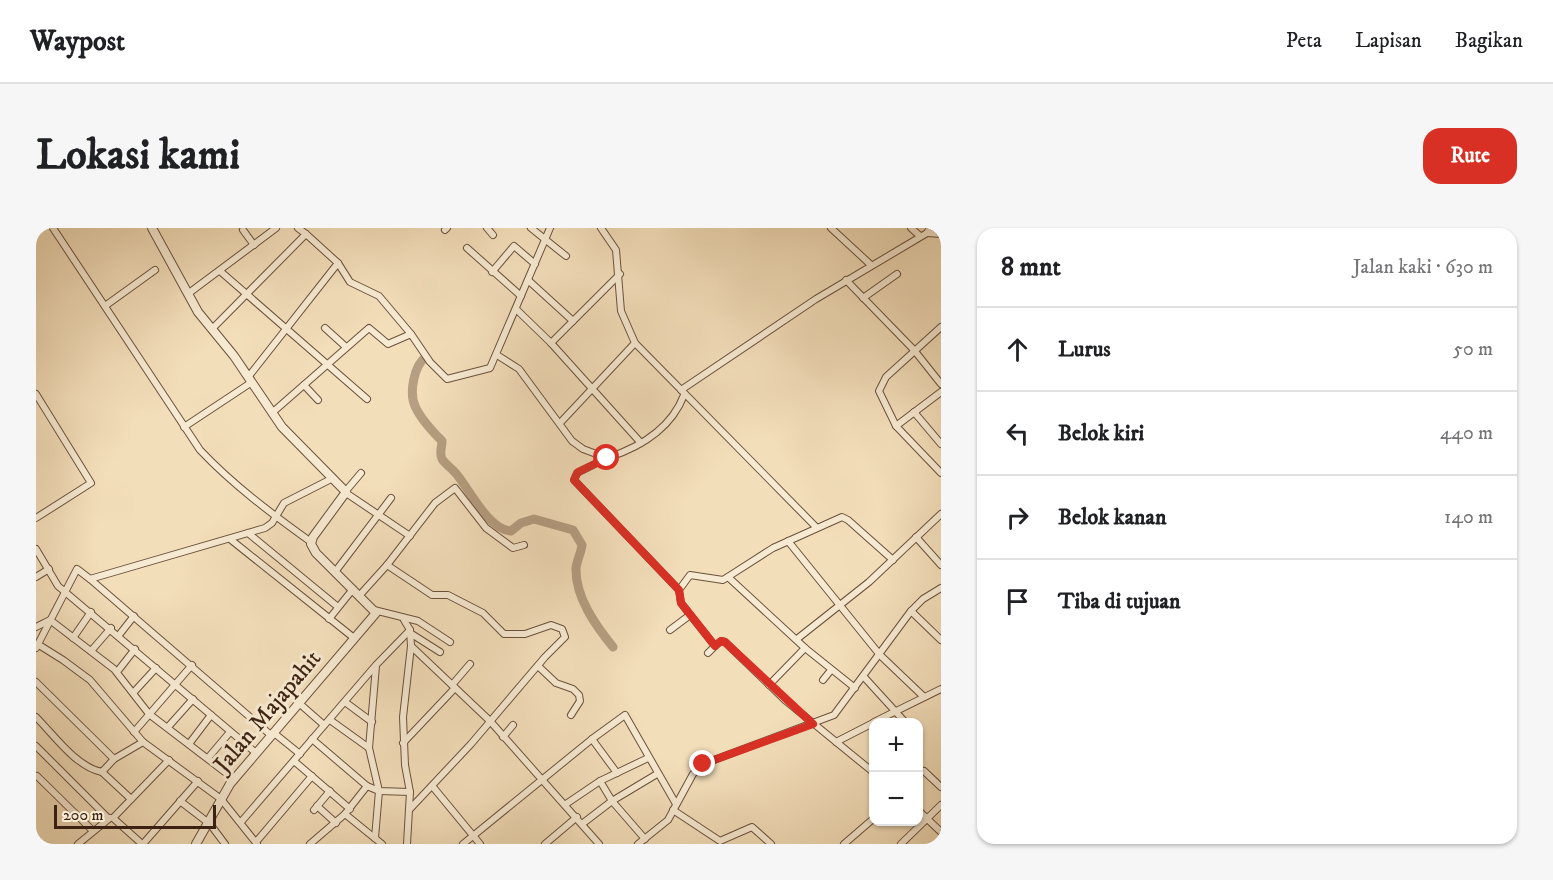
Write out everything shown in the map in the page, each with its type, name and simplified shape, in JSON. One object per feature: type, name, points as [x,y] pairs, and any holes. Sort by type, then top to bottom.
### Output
[{"type":"street","points":[[53,228],[184,427],[217,468],[276,517],[311,542],[316,553],[374,610],[425,624],[450,642]]},
{"type":"street","points":[[152,228],[198,312],[250,379],[285,431],[346,492],[410,536]]},
{"type":"street","points":[[189,293],[276,228]]},
{"type":"street","points":[[298,228],[338,263],[350,282],[379,296],[411,333],[443,378],[451,379],[490,368],[550,228]]},
{"type":"street","points":[[487,228],[493,235]]},
{"type":"street","points":[[531,228],[566,256]]},
{"type":"street","points":[[601,228],[616,250],[620,274],[621,311],[635,344],[816,527]]},
{"type":"street","points":[[831,228],[871,265]]},
{"type":"street","points":[[911,228],[941,234]]},
{"type":"street","points":[[243,230],[254,245]]},
{"type":"street","points":[[715,646],[681,603],[679,590],[574,480],[578,472],[663,429],[682,393],[846,280],[925,232]]},
{"type":"street","points":[[212,329],[306,234]]},
{"type":"street","points":[[492,272],[514,246],[536,264]]},
{"type":"street","points":[[467,248],[521,296]]},
{"type":"street","points":[[184,427],[250,379],[338,263]]},
{"type":"street","points":[[105,306],[155,270]]},
{"type":"street","points":[[220,271],[367,399]]},
{"type":"street","points":[[551,343],[620,274]]},
{"type":"street","points":[[863,298],[897,274]]},
{"type":"street","points":[[528,280],[573,321]]},
{"type":"street","points":[[846,280],[914,350],[941,384]]},
{"type":"street","points":[[516,309],[551,343],[641,442]]},
{"type":"street","points":[[941,327],[886,377],[879,391],[896,426],[941,473]]},
{"type":"street","points":[[325,328],[346,346]]},
{"type":"street","points":[[273,412],[369,328],[387,344],[411,333]]},
{"type":"street","points":[[560,423],[635,344]]},
{"type":"street","points":[[497,355],[519,369],[577,446],[607,458]]},
{"type":"street","points":[[304,385],[318,400]]},
{"type":"street","points":[[896,426],[941,392]]},
{"type":"street","points":[[36,394],[91,483],[36,518]]},
{"type":"street","points":[[914,412],[941,444]]},
{"type":"street","points":[[311,542],[361,473]]},
{"type":"street","points":[[90,579],[265,528],[276,517],[284,503],[333,478]]},
{"type":"street","points":[[359,596],[387,565],[435,503],[455,488],[492,533],[513,548],[524,545]]},
{"type":"street","points":[[335,572],[391,498]]},
{"type":"street","points":[[796,639],[893,560],[941,514]]},
{"type":"street","points":[[679,590],[692,574],[718,581],[816,527],[844,518],[893,560]]},
{"type":"street","points":[[248,533],[338,607]]},
{"type":"street","points":[[916,537],[941,565]]},
{"type":"street","points":[[230,539],[354,638]]},
{"type":"street","points":[[788,541],[880,655],[924,697]]},
{"type":"street","points":[[36,549],[58,586],[111,628],[256,753]]},
{"type":"street","points":[[387,565],[432,595],[448,595],[483,613],[504,634],[525,634],[551,626],[562,629],[566,637],[433,787],[409,810]]},
{"type":"street","points":[[36,577],[49,569]]},
{"type":"street","points":[[300,754],[273,735],[76,569],[37,646],[63,660],[90,680],[143,742],[221,799],[257,843],[312,776]]},
{"type":"street","points":[[728,577],[805,648],[855,688]]},
{"type":"street","points":[[638,844],[668,820],[699,767],[834,716],[911,611],[923,599],[941,588]]},
{"type":"street","points":[[329,619],[353,589]]},
{"type":"street","name":"Jalan Majapahit","points":[[196,844],[210,824],[221,799],[234,779],[375,614],[374,610]]},
{"type":"street","points":[[911,611],[941,640]]},
{"type":"street","points":[[73,638],[91,612]]},
{"type":"street","points":[[670,630],[690,615]]},
{"type":"street","points":[[118,635],[134,616]]},
{"type":"street","points":[[36,627],[50,620]]},
{"type":"street","points":[[50,620],[117,672],[149,714],[234,779]]},
{"type":"street","points":[[404,620],[410,632],[411,646],[403,743],[410,792],[407,844]]},
{"type":"street","points":[[91,651],[111,628]]},
{"type":"street","points":[[410,632],[440,652]]},
{"type":"street","points":[[241,822],[376,665],[410,632]]},
{"type":"street","points":[[708,653],[724,641],[813,724],[869,769]]},
{"type":"street","points":[[411,646],[490,721],[545,780],[599,844]]},
{"type":"street","points":[[769,685],[805,648]]},
{"type":"street","points":[[117,672],[135,649]]},
{"type":"street","points":[[403,743],[470,664]]},
{"type":"street","points":[[134,732],[192,665]]},
{"type":"street","points":[[375,838],[379,791],[369,748],[376,665]]},
{"type":"street","points":[[538,666],[556,683],[573,689],[579,695],[580,701],[571,715]]},
{"type":"street","points":[[134,692],[156,668]]},
{"type":"street","points":[[823,680],[831,670]]},
{"type":"street","points":[[864,677],[901,718]]},
{"type":"street","points":[[36,682],[114,759]]},
{"type":"street","points":[[884,718],[941,689]]},
{"type":"street","points":[[168,727],[193,699]]},
{"type":"street","points":[[345,702],[372,722]]},
{"type":"street","points":[[300,704],[369,748]]},
{"type":"street","points":[[189,744],[211,715]]},
{"type":"street","points":[[464,844],[545,780],[592,739],[625,716],[674,807],[720,841],[752,827],[771,844]]},
{"type":"street","points":[[36,717],[87,767],[102,771],[131,799]]},
{"type":"street","points":[[503,737],[513,725]]},
{"type":"street","points":[[836,742],[869,726]]},
{"type":"street","points":[[208,758],[230,732]]},
{"type":"street","points":[[312,739],[367,786],[379,791],[410,792]]},
{"type":"street","points":[[592,739],[617,773]]},
{"type":"street","points":[[102,771],[114,759],[143,742]]},
{"type":"street","points":[[36,746],[111,818],[143,844],[198,781]]},
{"type":"street","points":[[566,804],[600,781],[648,758]]},
{"type":"street","points":[[78,844],[111,818],[169,760]]},
{"type":"street","points":[[294,761],[330,791],[382,844]]},
{"type":"street","points":[[924,771],[941,787]]},
{"type":"street","points":[[582,824],[612,801],[657,774]]},
{"type":"street","points":[[37,776],[93,831]]},
{"type":"street","points":[[600,781],[612,801],[645,839]]},
{"type":"street","points":[[310,844],[348,811],[367,786]]},
{"type":"street","points":[[433,787],[475,835],[480,844]]},
{"type":"street","points":[[330,791],[316,808],[336,823]]},
{"type":"street","points":[[180,801],[210,824],[225,844]]},
{"type":"street","points":[[901,844],[941,805]]},
{"type":"street","points":[[923,814],[941,832]]},
{"type":"street","points":[[545,844],[577,817]]},
{"type":"street","points":[[844,844],[869,822]]},
{"type":"waterway","points":[[426,357],[418,366],[412,394],[417,411],[442,441],[442,459],[456,474],[481,509],[503,529],[511,531],[521,523],[534,519],[573,530],[582,545],[576,568],[579,590],[588,610],[613,647]]},
{"type":"route","points":[[607,458],[578,472],[574,480],[679,590],[681,603],[715,646],[723,640],[813,724],[747,750],[703,764]]}]
